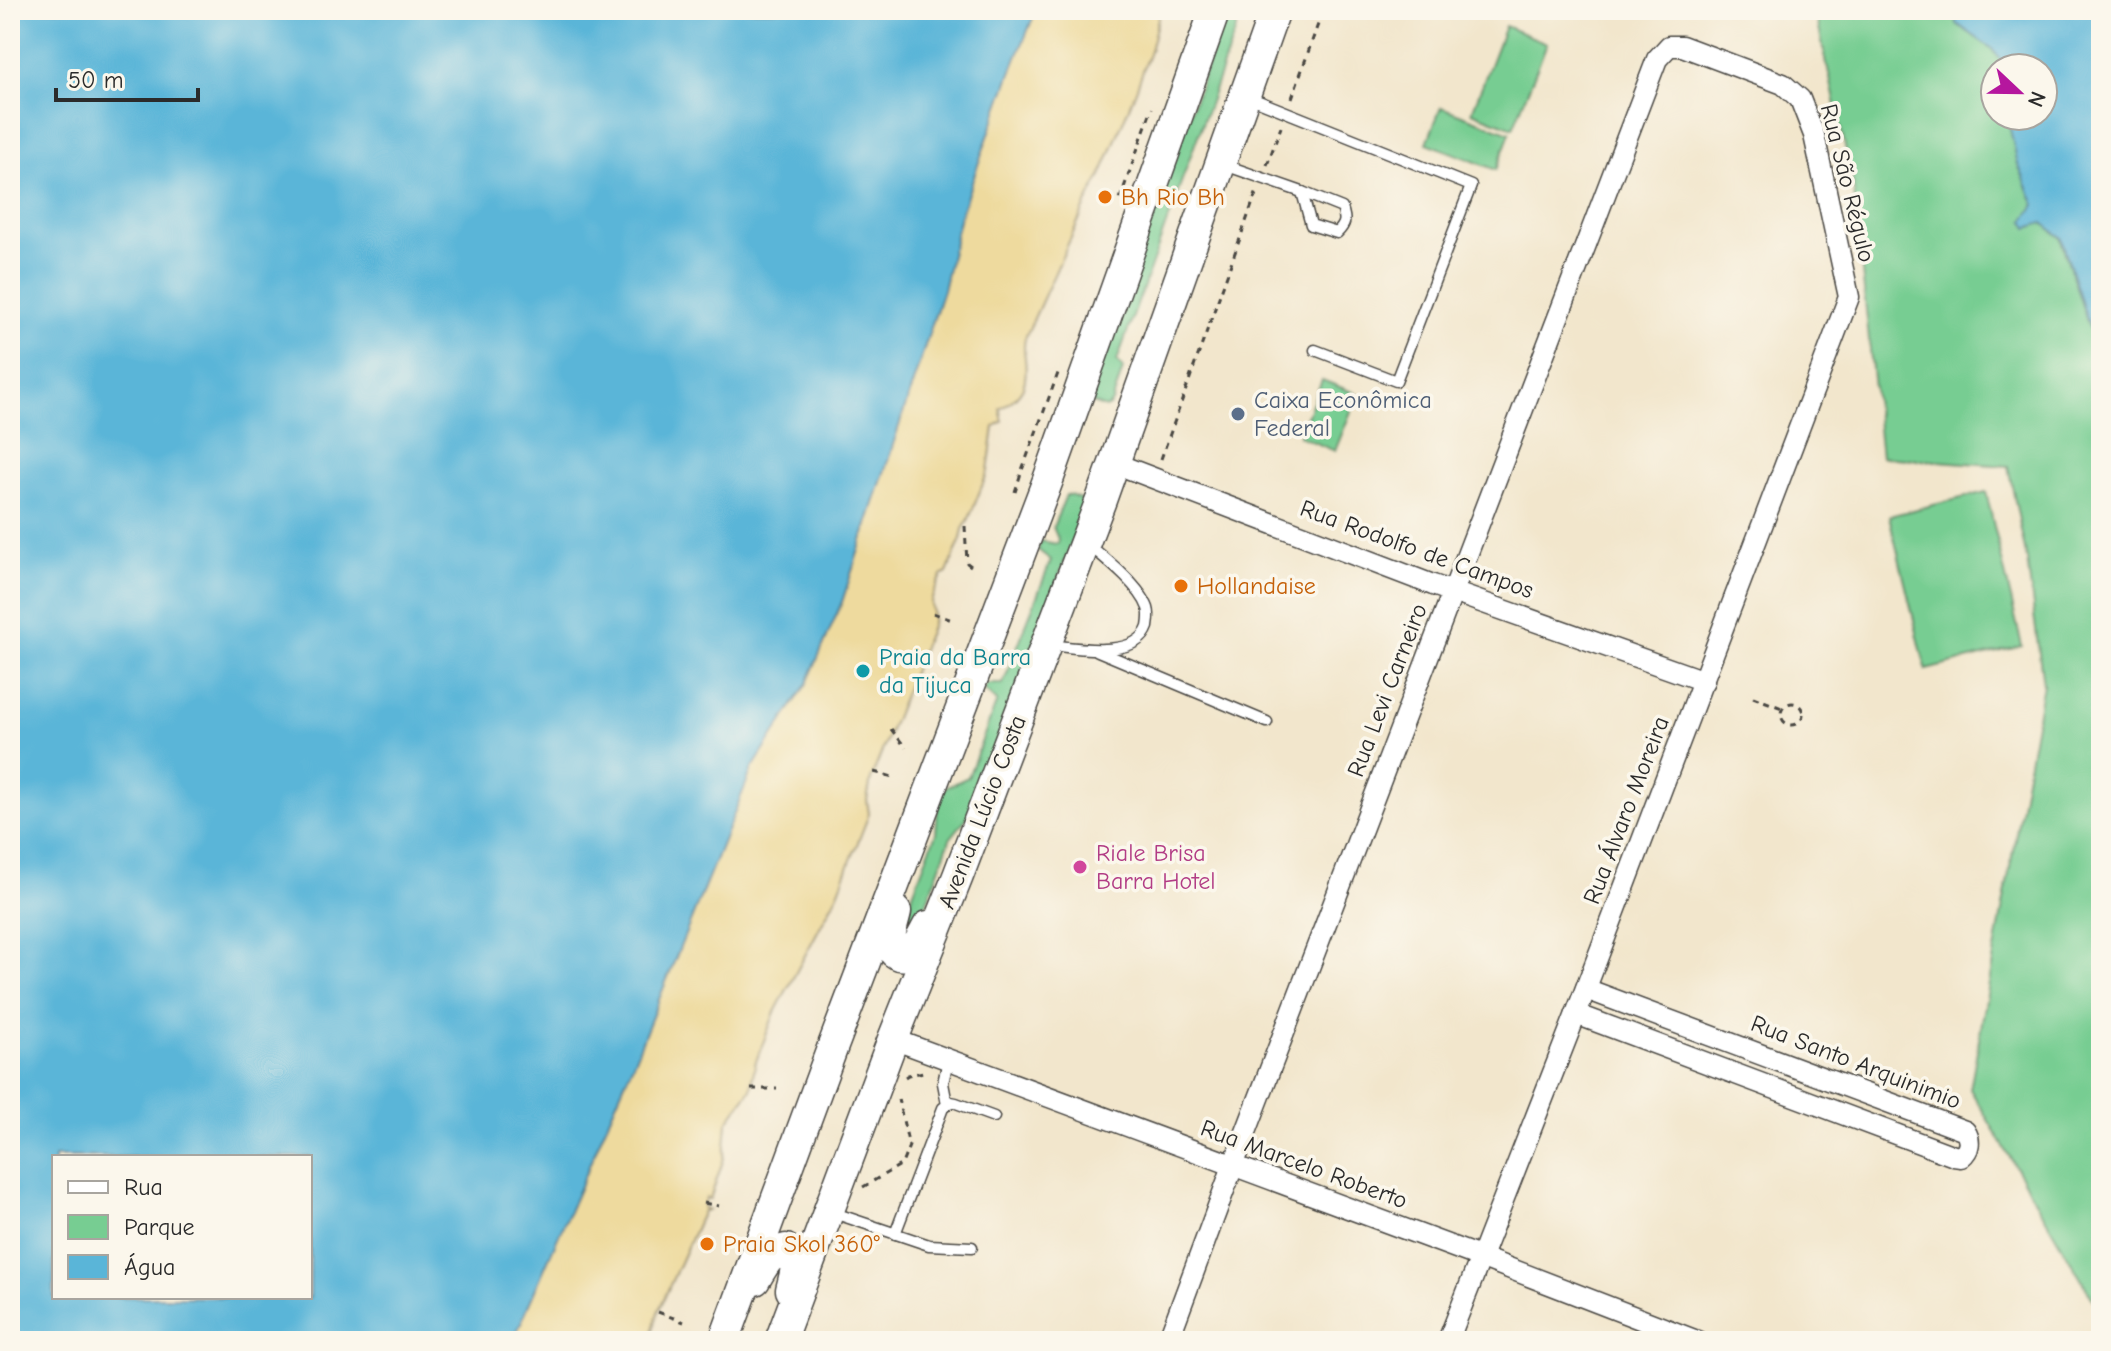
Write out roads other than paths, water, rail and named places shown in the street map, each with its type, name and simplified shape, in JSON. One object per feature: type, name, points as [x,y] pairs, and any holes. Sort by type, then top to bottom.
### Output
[{"type":"main road","points":[[728,1329],[1048,480],[1215,10]]},
{"type":"main road","name":"Avenida Lúcio Costa","points":[[781,1340],[1114,463],[1275,10]]},
{"type":"main road","points":[[911,840],[890,941],[897,954],[908,955],[914,950],[958,876]]},
{"type":"main road","points":[[728,1329],[767,1258],[776,1251],[786,1249],[797,1262],[781,1340]]},
{"type":"street","name":"Rua São Régulo","points":[[1657,59],[1669,46],[1682,46],[1783,84],[1800,99],[1814,135],[1849,297]]},
{"type":"street","name":"Rua Levi Carneiro","points":[[1168,1341],[1657,59]]},
{"type":"street","name":"Rua Álvaro Moreira","points":[[1448,1341],[1586,989],[1849,297]]},
{"type":"street","name":"Rua Rodolfo de Campos","points":[[1114,463],[1453,592],[1704,681]]},
{"type":"street","name":"Rua Santo Arquinimio","points":[[1576,1014],[1954,1156],[1961,1157],[1968,1147],[1970,1141],[1965,1131],[1586,989]]},
{"type":"street","name":"Rua Marcelo Roberto","points":[[889,1053],[948,1060],[1480,1257],[1697,1341]]},
{"type":"lane","points":[[1244,96],[1471,186],[1396,381],[1315,350]]},
{"type":"lane","points":[[1221,164],[1302,192],[1342,208],[1346,219],[1344,227],[1337,233],[1311,225],[1302,192]]},
{"type":"lane","points":[[1045,644],[1096,650],[1129,645],[1144,635],[1149,622],[1148,608],[1129,581],[1085,540]]},
{"type":"lane","points":[[1096,650],[1267,722]]},
{"type":"lane","points":[[947,1104],[943,1083],[948,1060]]},
{"type":"lane","points":[[895,1234],[943,1108],[956,1103],[994,1117]]},
{"type":"lane","points":[[830,1212],[935,1246],[972,1247]]},
{"type":"water","points":[[10,10],[1036,10],[960,215],[943,290],[842,602],[807,683],[752,769],[632,1066],[513,1341],[10,1341]]},
{"type":"water","points":[[1956,10],[2101,10],[2101,365],[2061,237],[2043,223],[2028,228],[2024,221],[2035,205],[2018,164],[2011,132],[2059,132],[2059,52],[1994,52],[1957,24]]},
{"type":"place","name":"Bh Rio Bh","points":[[1105,197]]},
{"type":"place","name":"Caixa Econômica Federal","points":[[1238,414]]},
{"type":"place","name":"Hollandaise","points":[[1181,586]]},
{"type":"place","name":"Praia da Barra da Tijuca","points":[[863,671]]},
{"type":"place","name":"Riale Brisa Barra Hotel","points":[[1080,867]]},
{"type":"place","name":"Praia Skol 360°","points":[[707,1244]]}]
